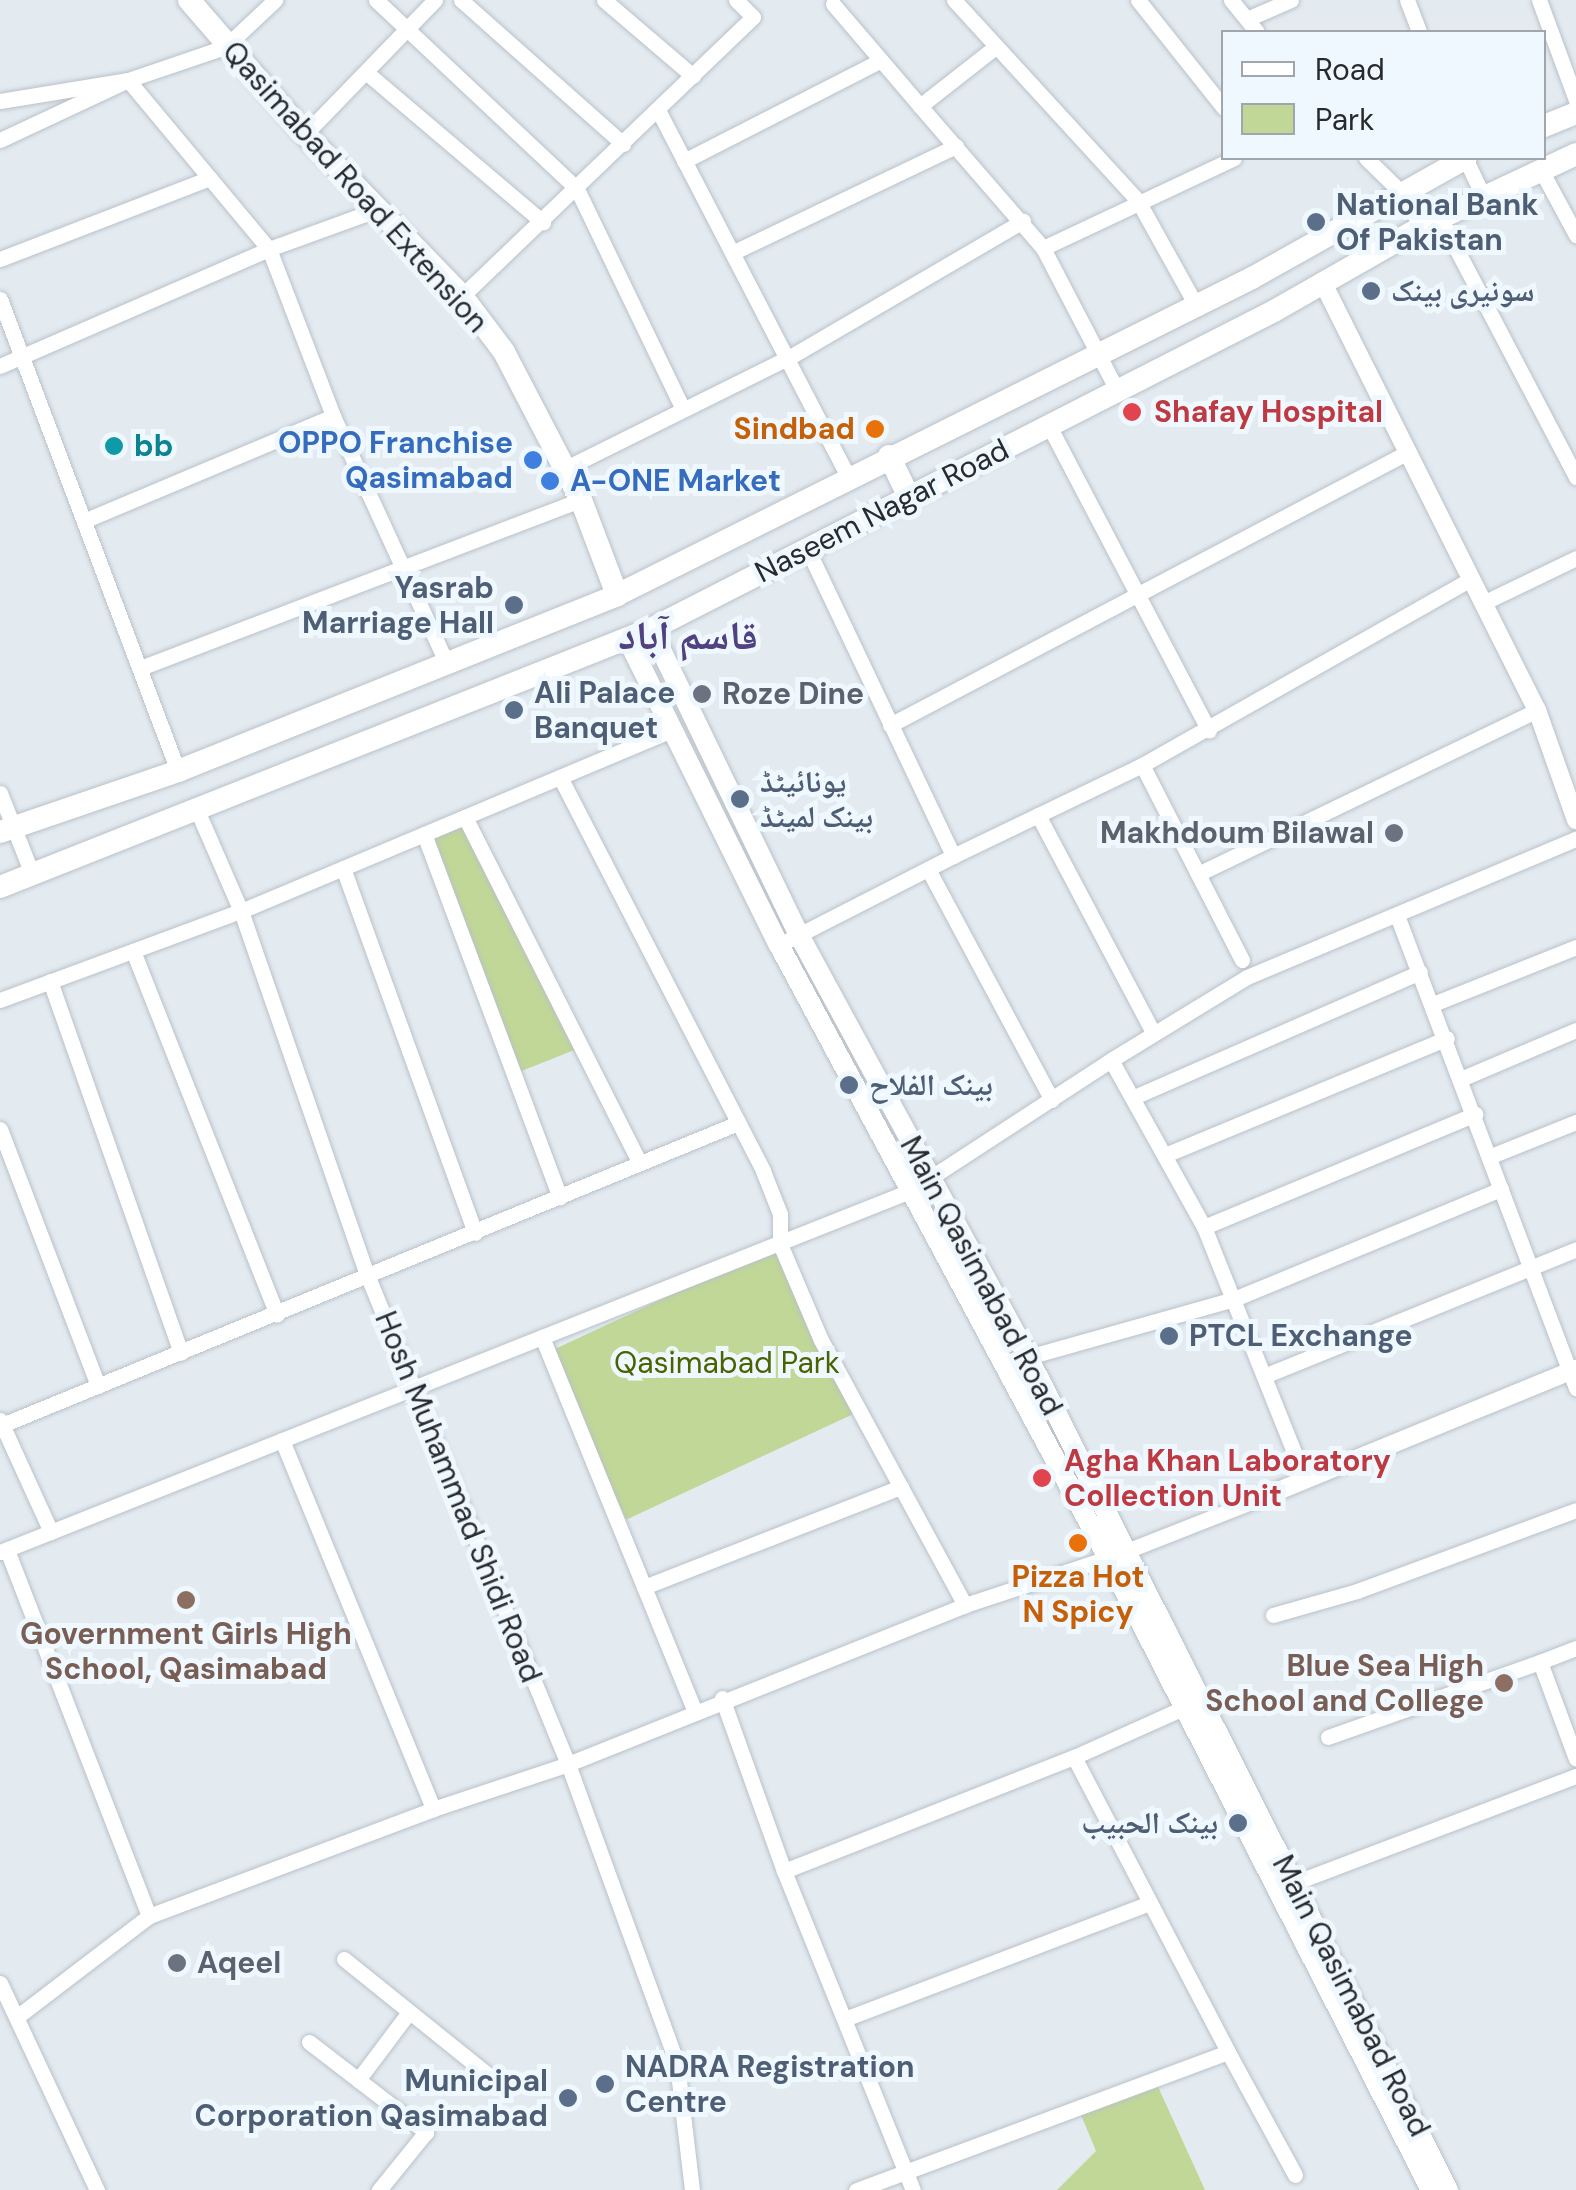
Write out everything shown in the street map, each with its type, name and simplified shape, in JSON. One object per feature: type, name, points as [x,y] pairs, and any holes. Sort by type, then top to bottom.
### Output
[{"type":"main road","name":"Qasimabad Road Extension","points":[[189,0],[225,47],[305,134],[462,296],[504,352],[562,470],[581,500],[617,595]]},
{"type":"main road","points":[[1546,125],[1576,113]]},
{"type":"main road","name":"Naseem Nagar Road","points":[[0,887],[651,629],[1324,285],[1431,222],[1576,154]]},
{"type":"main road","name":"Naseem Nagar Road","points":[[6,829],[178,771],[617,595],[848,476],[1196,306],[1462,160]]},
{"type":"main road","points":[[889,456],[909,497]]},
{"type":"main road","name":"Main Qasimabad Road","points":[[651,629],[798,935],[1028,1357],[1181,1709],[1431,2190]]},
{"type":"main road","name":"Main Qasimabad Road","points":[[627,638],[668,731],[779,944],[910,1191],[1116,1555],[1294,1883],[1448,2190]]},
{"type":"main road","points":[[178,771],[197,810]]},
{"type":"street","points":[[0,140],[128,80],[225,47],[276,0]]},
{"type":"street","points":[[376,0],[577,189],[682,407]]},
{"type":"street","points":[[305,134],[435,0]]},
{"type":"street","points":[[460,0],[622,144]]},
{"type":"street","points":[[604,0],[693,76]]},
{"type":"street","points":[[462,296],[754,17],[736,0]]},
{"type":"street","points":[[954,0],[1138,201],[1196,306]]},
{"type":"street","points":[[1138,0],[1221,104]]},
{"type":"street","points":[[1231,0],[1255,30]]},
{"type":"street","points":[[1246,19],[1291,0]]},
{"type":"street","points":[[1406,0],[1418,30]]},
{"type":"street","points":[[1539,0],[1576,100]]},
{"type":"street","points":[[832,4],[1043,248],[1118,392]]},
{"type":"street","points":[[920,106],[994,48]]},
{"type":"street","points":[[684,161],[881,60]]},
{"type":"street","points":[[367,73],[543,222]]},
{"type":"street","points":[[0,101],[128,80]]},
{"type":"street","points":[[128,80],[269,249],[333,416],[446,662]]},
{"type":"street","points":[[658,110],[790,357],[848,476]]},
{"type":"street","points":[[734,252],[956,146]]},
{"type":"street","points":[[1043,248],[1230,160]]},
{"type":"street","points":[[1368,160],[1431,222],[1576,477]]},
{"type":"street","points":[[1467,160],[1484,200]]},
{"type":"street","points":[[1542,172],[1576,235]]},
{"type":"street","points":[[0,259],[210,178]]},
{"type":"street","points":[[0,366],[269,249],[380,209]]},
{"type":"street","points":[[562,470],[682,407],[790,357],[1023,221]]},
{"type":"street","points":[[1324,285],[1537,710],[1576,820]]},
{"type":"street","points":[[0,299],[178,771]]},
{"type":"street","points":[[86,520],[333,416]]},
{"type":"street","points":[[1049,426],[1209,731]]},
{"type":"street","points":[[890,725],[1408,452]]},
{"type":"street","points":[[140,668],[401,564],[581,500]]},
{"type":"street","points":[[807,548],[953,856]]},
{"type":"street","points":[[1483,603],[1576,558]]},
{"type":"street","points":[[779,944],[1209,731],[1472,579]]},
{"type":"street","points":[[1198,874],[1537,710]]},
{"type":"street","points":[[0,1000],[241,911],[668,731]]},
{"type":"street","points":[[1142,765],[1242,960]]},
{"type":"street","points":[[560,776],[738,1122],[780,1214],[780,1244],[821,1340],[965,1605]]},
{"type":"street","points":[[0,793],[6,829],[32,874]]},
{"type":"street","name":"Hosh Muhammad Shidi Road","points":[[197,810],[241,911],[368,1277],[568,1764],[677,2064],[692,2190]]},
{"type":"street","points":[[1038,816],[1153,1032]]},
{"type":"street","points":[[465,817],[640,1163]]},
{"type":"street","points":[[424,834],[560,1197]]},
{"type":"street","points":[[149,1916],[4,1551],[910,1191],[1153,1032],[1246,977],[1398,918],[1576,839]]},
{"type":"street","points":[[344,868],[475,1232]]},
{"type":"street","points":[[928,869],[1052,1100]]},
{"type":"street","points":[[17,2016],[149,1916],[432,1809],[568,1764],[722,1698],[965,1605],[1116,1555],[1574,1376],[1398,918]]},
{"type":"street","points":[[1434,1004],[1576,947]]},
{"type":"street","points":[[133,951],[277,1314]]},
{"type":"street","points":[[1134,1097],[1420,972]]},
{"type":"street","points":[[50,982],[180,1353]]},
{"type":"street","points":[[1462,1078],[1576,1030]]},
{"type":"street","points":[[1165,1155],[1447,1038]]},
{"type":"street","points":[[1110,1060],[1204,1228],[1305,1480]]},
{"type":"street","points":[[1204,1228],[1475,1114]]},
{"type":"street","points":[[51,1532],[1,1423],[368,1277],[738,1122]]},
{"type":"street","points":[[1491,1156],[1576,1122]]},
{"type":"street","points":[[0,1129],[98,1386]]},
{"type":"street","points":[[1028,1357],[1234,1299],[1502,1189]]},
{"type":"street","points":[[1264,1376],[1576,1249]]},
{"type":"street","points":[[542,1337],[694,1710]]},
{"type":"street","points":[[282,1440],[432,1809]]},
{"type":"street","points":[[644,1587],[901,1487]]},
{"type":"street","points":[[1273,1615],[1357,1591],[1576,1510]]},
{"type":"street","points":[[1328,1737],[1576,1648]]},
{"type":"street","points":[[1540,1662],[1576,1759]]},
{"type":"street","points":[[722,1698],[784,1870],[912,2182]]},
{"type":"street","points":[[784,1870],[1074,1758],[1181,1709]]},
{"type":"street","points":[[1074,1758],[1295,2175]]},
{"type":"street","points":[[1294,1883],[1576,1776]]},
{"type":"street","points":[[847,2018],[1150,1903]]},
{"type":"street","points":[[344,1959],[486,2072]]},
{"type":"street","points":[[0,1983],[98,2190]]},
{"type":"street","points":[[358,2080],[410,2012]]},
{"type":"street","points":[[309,2042],[426,2132],[379,2190]]},
{"type":"street","points":[[856,2190],[912,2182],[1228,2052]]},
{"type":"green space","points":[[465,817],[582,1047],[514,1074],[424,834]]},
{"type":"green space","name":"Qasimabad Park","points":[[780,1244],[858,1412],[626,1520],[548,1352]]},
{"type":"green space","points":[[1155,2080],[1205,2190],[1057,2190],[1096,2151],[1079,2110]]},
{"type":"place","name":"National Bank Of Pakistan","points":[[1316,222]]},
{"type":"place","name":"سونیری بینک","points":[[1371,291]]},
{"type":"place","name":"Shafay Hospital","points":[[1132,412]]},
{"type":"place","name":"Sindbad","points":[[875,429]]},
{"type":"place","name":"bb","points":[[114,446]]},
{"type":"place","name":"OPPO Franchise Qasimabad","points":[[533,460]]},
{"type":"place","name":"A-ONE Market","points":[[550,481]]},
{"type":"place","name":"Yasrab Marriage Hall","points":[[514,605]]},
{"type":"place","name":"Roze Dine","points":[[702,694]]},
{"type":"place","name":"Ali Palace Banquet","points":[[514,710]]},
{"type":"place","name":"یونائیٹڈ بینک لمیٹڈ","points":[[740,799]]},
{"type":"place","name":"Makhdoum Bilawal","points":[[1394,833]]},
{"type":"place","name":"بینک الفلاح","points":[[849,1085]]},
{"type":"place","name":"PTCL Exchange","points":[[1169,1336]]},
{"type":"place","name":"Agha Khan Laboratory Collection Unit","points":[[1042,1478]]},
{"type":"place","name":"Pizza Hot N Spicy","points":[[1078,1543]]},
{"type":"place","name":"Government Girls High School, Qasimabad","points":[[186,1600]]},
{"type":"place","name":"Blue Sea High School and College","points":[[1504,1683]]},
{"type":"place","name":"بينک الحبيب","points":[[1238,1823]]},
{"type":"place","name":"Aqeel","points":[[177,1963]]},
{"type":"place","name":"NADRA Registration Centre","points":[[605,2084]]},
{"type":"place","name":"Municipal Corporation Qasimabad","points":[[568,2098]]},
{"type":"district","name":"قاسم آباد","points":[[688,635]]}]
